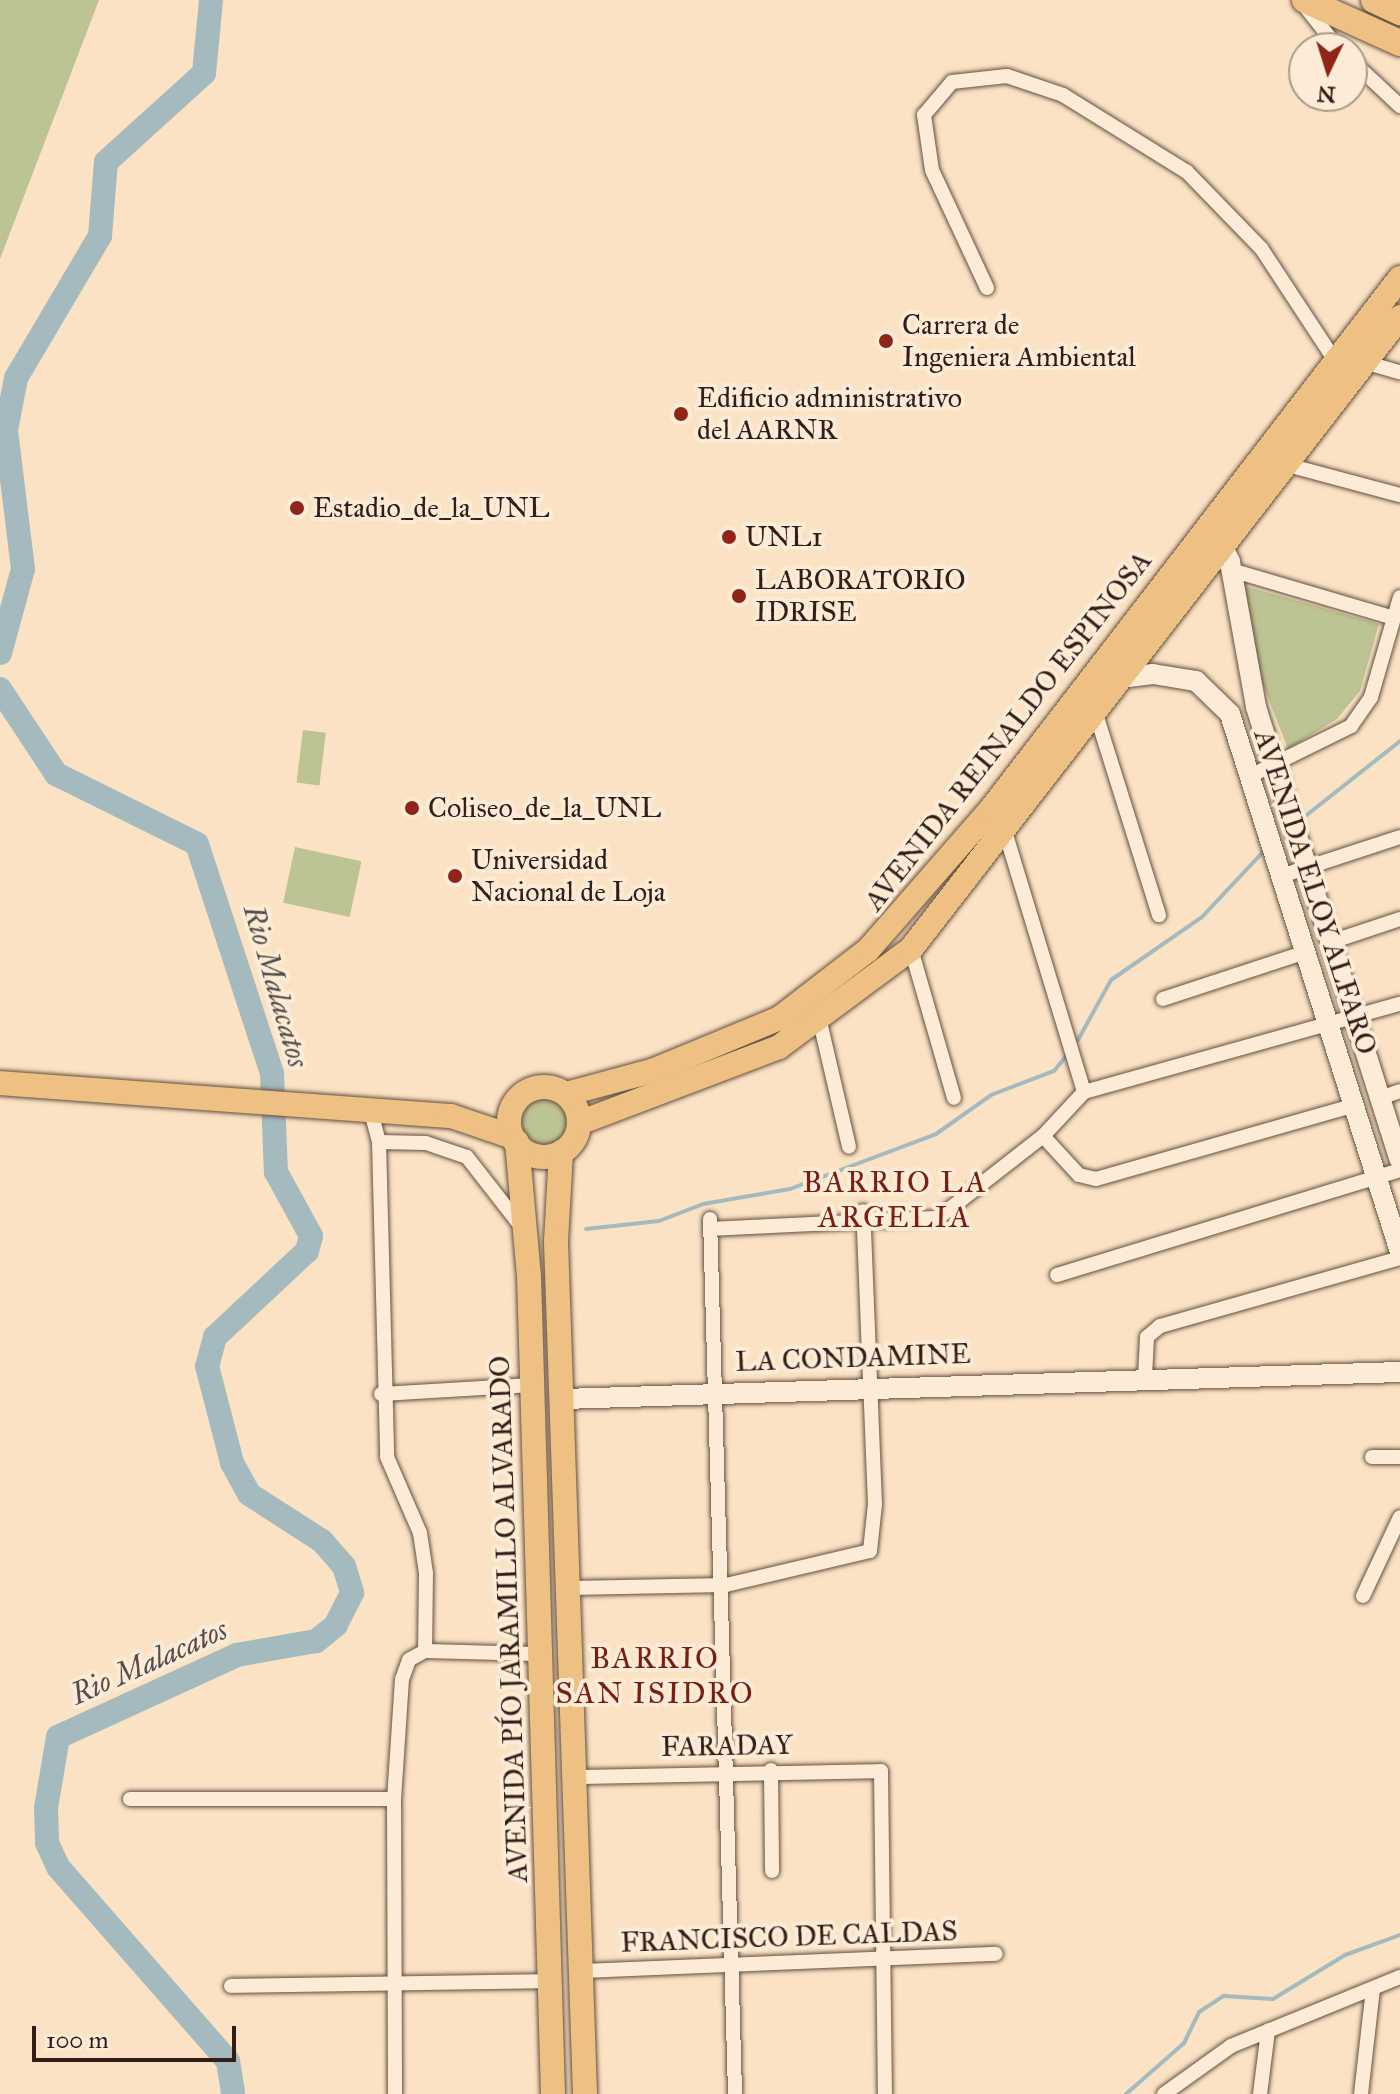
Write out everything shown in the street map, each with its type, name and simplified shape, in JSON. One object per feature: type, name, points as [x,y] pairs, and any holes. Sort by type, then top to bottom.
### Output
[{"type":"highway","points":[[1303,0],[1400,43]]},
{"type":"highway","points":[[1374,0],[1400,12]]},
{"type":"main road","name":"AVENIDA REINALDO ESPINOSA","points":[[579,1123],[759,1056],[820,1022],[911,949],[998,818],[1208,525],[1400,278]]},
{"type":"main road","name":"AVENIDA REINALDO ESPINOSA","points":[[566,1094],[677,1062],[803,1005],[892,927],[998,818],[1095,711],[1400,317]]},
{"type":"main road","points":[[0,1083],[468,1121],[515,1140],[537,1156],[561,1152]]},
{"type":"main road","points":[[468,1121],[540,1087],[566,1094],[579,1123],[561,1152],[557,1292],[569,1483],[577,1881],[584,1971],[584,2086],[553,2086]]},
{"type":"main road","points":[[515,1140],[509,1119],[519,1098]]},
{"type":"main road","name":"AVENIDA PÍO JARAMILLO ALVARADO","points":[[515,1140],[527,1236],[533,1385],[538,1654],[553,2086]]},
{"type":"main road","points":[[529,1293],[557,1292]]},
{"type":"main road","points":[[536,1485],[569,1483]]},
{"type":"main road","points":[[540,1686],[572,1685]]},
{"type":"main road","points":[[546,1883],[577,1881]]},
{"type":"street","points":[[1303,0],[1326,32]]},
{"type":"street","points":[[987,288],[932,170],[924,115],[952,82],[1007,76],[1063,95],[1187,172],[1261,248],[1348,383]]},
{"type":"street","points":[[1368,76],[1400,106]]},
{"type":"street","points":[[1364,362],[1400,372]]},
{"type":"street","points":[[1284,464],[1400,495]]},
{"type":"street","name":"AVENIDA ELOY ALFARO","points":[[1208,525],[1224,545],[1231,570],[1240,645],[1275,769],[1400,1160]]},
{"type":"street","points":[[1231,570],[1394,618]]},
{"type":"street","points":[[1250,776],[1275,769],[1351,726],[1371,697],[1400,597]]},
{"type":"street","name":"AVENIDA ELOY ALFARO","points":[[1120,678],[1153,674],[1196,681],[1212,692],[1230,714],[1400,1255]]},
{"type":"street","points":[[1095,711],[1159,915]]},
{"type":"street","points":[[998,818],[1084,1092]]},
{"type":"street","points":[[1281,876],[1400,837]]},
{"type":"street","points":[[1331,942],[1400,919]]},
{"type":"street","points":[[911,949],[954,1098]]},
{"type":"street","points":[[1163,999],[1306,952]]},
{"type":"street","points":[[735,2094],[721,1390],[710,1224],[938,1218],[1043,1136],[1084,1092],[1328,1028],[1400,1004]]},
{"type":"street","points":[[820,1022],[849,1147]]},
{"type":"street","points":[[1380,1098],[1400,1091]]},
{"type":"street","points":[[1043,1136],[1079,1175],[1096,1179],[1353,1106]]},
{"type":"street","points":[[371,1112],[379,1142],[381,1394],[387,1457],[420,1533],[425,1651]]},
{"type":"street","points":[[379,1142],[426,1143],[467,1157],[527,1236]]},
{"type":"street","points":[[1057,1275],[1400,1170]]},
{"type":"street","points":[[571,1588],[726,1585],[855,1560],[872,1545],[864,1218]]},
{"type":"street","points":[[1145,1377],[1147,1337],[1160,1326],[1400,1255]]},
{"type":"street","name":"LA CONDAMINE","points":[[564,1399],[721,1390],[1400,1372]]},
{"type":"street","points":[[381,1394],[533,1385]]},
{"type":"street","points":[[1372,1457],[1400,1457]]},
{"type":"street","points":[[1363,1596],[1400,1517]]},
{"type":"street","points":[[395,2094],[394,1799],[402,1679],[409,1660],[425,1651],[538,1654]]},
{"type":"street","points":[[771,1770],[772,1871]]},
{"type":"street","name":"FARADAY","points":[[575,1777],[771,1770],[881,1771],[889,1960]]},
{"type":"street","points":[[130,1799],[394,1799]]},
{"type":"street","name":"FRANCISCO DE CALDAS","points":[[584,1971],[996,1954]]},
{"type":"street","points":[[885,2094],[889,1960]]},
{"type":"street","points":[[1164,2094],[1231,2046],[1400,1977]]},
{"type":"street","points":[[231,1986],[550,1981]]},
{"type":"street","points":[[1361,2094],[1373,1989]]},
{"type":"street","points":[[1260,2094],[1268,2031]]},
{"type":"green space","points":[[0,0],[99,0],[0,259]]},
{"type":"green space","points":[[1245,586],[1379,624],[1360,691],[1337,719],[1288,749],[1255,664]]},
{"type":"green space","points":[[303,730],[326,733],[319,785],[297,783]]},
{"type":"green space","points":[[295,847],[362,861],[350,917],[283,903]]},
{"type":"green space","points":[[544,1097],[562,1104],[569,1122],[562,1140],[544,1147],[526,1140],[519,1122],[526,1104]]},
{"type":"waterway","name":"Rio Malacatos","points":[[0,653],[23,569],[6,430],[16,378],[100,236],[106,162],[204,73],[211,0]]},
{"type":"waterway","name":"Rio Malacatos","points":[[0,689],[56,774],[197,844],[272,1074],[276,1172],[311,1236],[307,1251],[215,1337],[207,1366],[232,1463],[249,1494],[322,1541],[344,1566],[352,1593],[336,1625],[316,1641],[237,1655],[58,1737],[46,1808],[47,1843],[58,1867],[228,2061],[233,2094]]},
{"type":"waterway","points":[[1303,818],[1400,741]]},
{"type":"waterway","points":[[1078,1040],[1111,980],[1202,917],[1265,850]]},
{"type":"waterway","points":[[586,1229],[659,1221],[703,1204],[790,1189],[936,1134],[991,1095],[1054,1071],[1067,1055]]},
{"type":"waterway","points":[[1126,2094],[1184,2043],[1199,2012],[1224,1996],[1273,1999],[1345,1955],[1400,1935]]},
{"type":"place","name":"Carrera de Ingeniera Ambiental","points":[[886,341]]},
{"type":"place","name":"Edificio administrativo del AARNR","points":[[681,414]]},
{"type":"place","name":"Estadio_de_la_UNL","points":[[297,508]]},
{"type":"place","name":"UNL1","points":[[729,537]]},
{"type":"place","name":"LABORATORIO IDRISE","points":[[739,596]]},
{"type":"place","name":"Coliseo_de_la_UNL","points":[[412,808]]},
{"type":"place","name":"Universidad Nacional de Loja","points":[[455,876]]},
{"type":"district","name":"BARRIO LA ARGELIA","points":[[895,1199]]},
{"type":"district","name":"BARRIO SAN ISIDRO","points":[[655,1675]]}]
